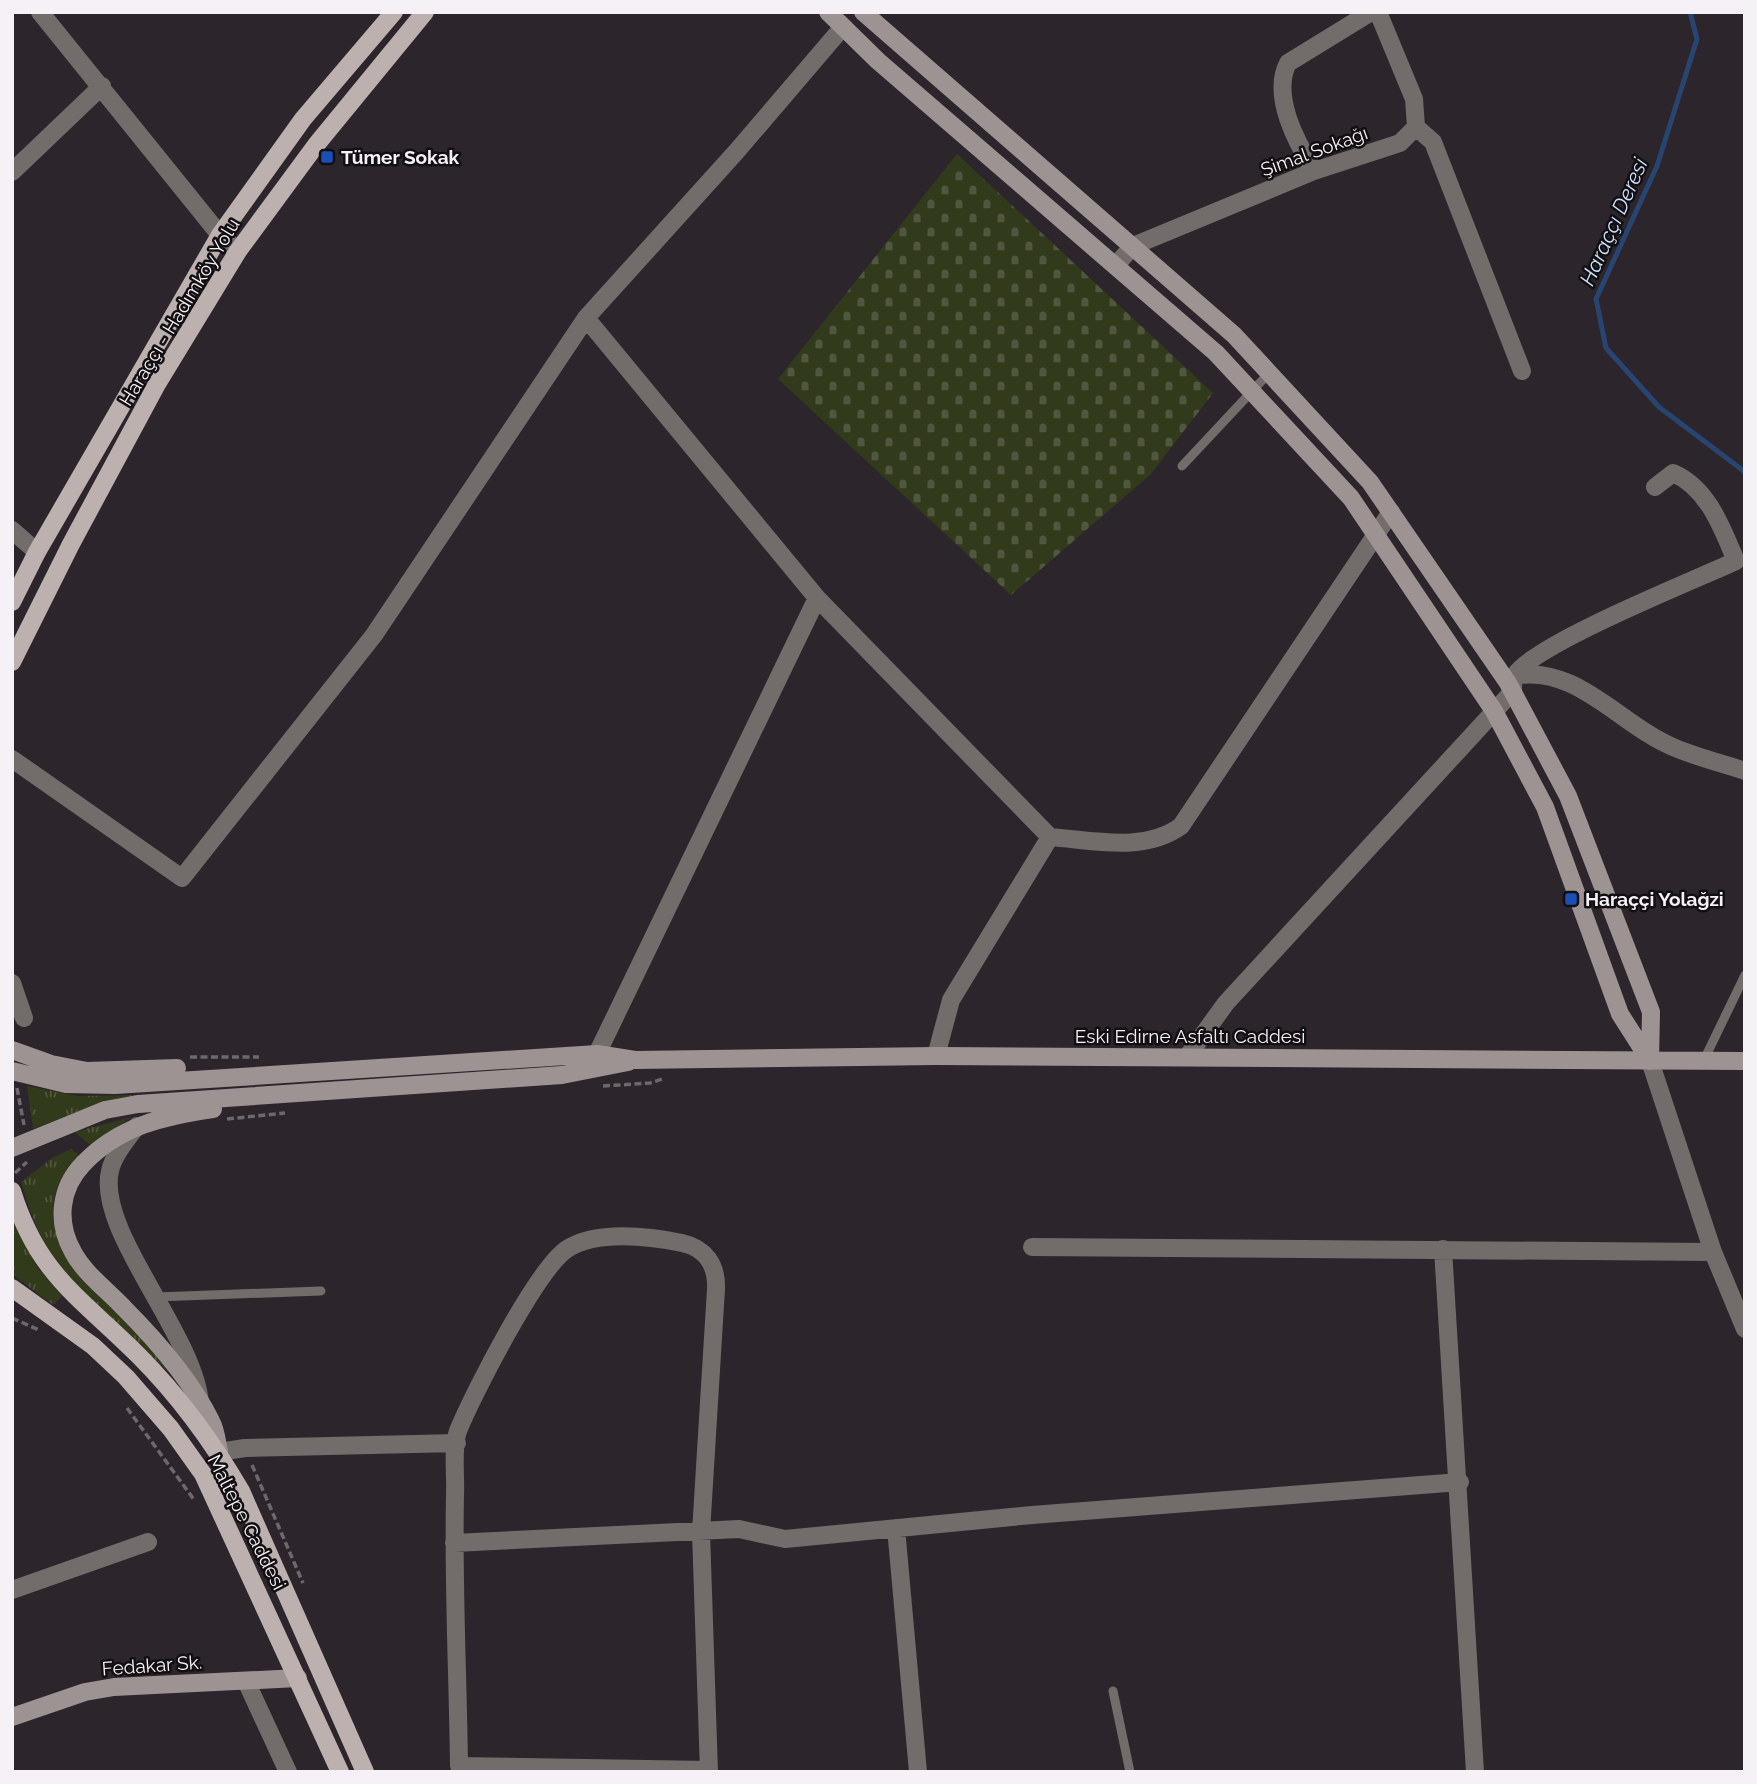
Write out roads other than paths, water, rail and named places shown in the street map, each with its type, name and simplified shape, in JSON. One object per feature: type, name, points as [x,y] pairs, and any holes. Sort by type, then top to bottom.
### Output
[{"type":"main road","name":"Haraççı - Hadımköy Yolu","points":[[12,602],[37,552],[220,235],[303,120],[394,12]]},
{"type":"main road","name":"Haraççı - Hadımköy Yolu","points":[[12,662],[71,544],[157,384],[238,251],[316,145],[425,12]]},
{"type":"main road","points":[[828,12],[842,28],[1216,354],[1351,498],[1494,711],[1545,807],[1620,1014],[1650,1061]]},
{"type":"main road","points":[[842,28],[860,12],[1234,335],[1370,482],[1513,684],[1568,796],[1651,1012],[1650,1061]]},
{"type":"main road","points":[[12,1050],[51,1064],[87,1071],[229,1066],[253,1075]]},
{"type":"main road","points":[[13,1072],[89,1085],[597,1054],[635,1060]]},
{"type":"main road","name":"Eski Edirne Asfaltı Caddesi","points":[[635,1060],[1187,1056],[1745,1061]]},
{"type":"main road","points":[[20,1145],[105,1110],[138,1104],[562,1075],[635,1060]]},
{"type":"main road","points":[[219,1452],[213,1423],[200,1403],[134,1319],[73,1253],[62,1219],[67,1187],[76,1171],[109,1140],[137,1126],[188,1113],[255,1102],[271,1095]]},
{"type":"main road","name":"Maltepe Caddesi","points":[[12,1191],[22,1222],[41,1257],[92,1315],[137,1354],[194,1416],[219,1452],[241,1492],[365,1772]]},
{"type":"main road","name":"Maltepe Caddesi","points":[[12,1288],[93,1346],[127,1377],[195,1462],[226,1519],[340,1772]]},
{"type":"main road","points":[[12,1296],[32,1302]]},
{"type":"main road","name":"Fedakar Sk.","points":[[12,1717],[85,1692],[114,1687],[298,1678]]},
{"type":"street","points":[[40,12],[220,235],[238,251]]},
{"type":"street","points":[[1314,171],[1296,141],[1282,89],[1283,72],[1288,63],[1371,12]]},
{"type":"street","points":[[1378,12],[1414,99],[1416,127],[1433,142],[1522,371]]},
{"type":"street","points":[[12,759],[182,878],[374,635],[586,318],[736,152],[842,28]]},
{"type":"street","points":[[12,172],[102,86]]},
{"type":"street","name":"Şimal Sokağı","points":[[1116,265],[1132,246],[1314,171],[1400,143],[1416,127]]},
{"type":"street","points":[[586,318],[817,598],[1050,836],[1123,843],[1151,840],[1168,835],[1181,826],[1391,512]]},
{"type":"street","points":[[1187,1056],[1226,1003],[1494,711],[1529,662],[1572,636],[1736,561],[1705,499],[1687,479],[1673,473],[1654,487]]},
{"type":"street","points":[[12,530],[37,552]]},
{"type":"street","points":[[597,1054],[817,598]]},
{"type":"street","points":[[1513,684],[1532,673],[1558,677],[1587,691],[1625,721],[1672,747],[1745,771]]},
{"type":"street","points":[[936,1056],[951,1000],[1050,836]]},
{"type":"street","points":[[12,983],[24,1018]]},
{"type":"street","points":[[1650,1061],[1713,1252],[1745,1329]]},
{"type":"street","points":[[137,1126],[110,1168],[110,1195],[114,1215],[193,1367],[200,1403]]},
{"type":"street","points":[[664,1239],[692,1246],[710,1260],[716,1279],[701,1532],[709,1771],[459,1766],[454,1543],[457,1434],[491,1363],[542,1276],[566,1250],[585,1241],[664,1239]]},
{"type":"street","points":[[1032,1247],[1713,1252]]},
{"type":"street","points":[[1443,1249],[1460,1482],[1475,1772]]},
{"type":"street","points":[[219,1452],[245,1448],[457,1443]]},
{"type":"street","points":[[454,1543],[739,1529],[785,1539],[1460,1482]]},
{"type":"street","points":[[896,1528],[918,1772]]},
{"type":"street","points":[[12,1590],[148,1542]]},
{"type":"street","points":[[246,1681],[288,1772]]},
{"type":"lane","points":[[1182,466],[1269,373]]},
{"type":"lane","points":[[1703,1062],[1745,975]]},
{"type":"lane","points":[[156,1297],[321,1291]]},
{"type":"lane","points":[[1113,1691],[1130,1772]]},
{"type":"waterway","name":"Haraççı Deresi","points":[[1690,12],[1697,39],[1657,166],[1596,299],[1606,348],[1659,407],[1745,472]]},
{"type":"place","name":"Tümer Sokak","points":[[327,157]]},
{"type":"place","name":"Haraççi Yolağzi","points":[[1571,899]]}]
